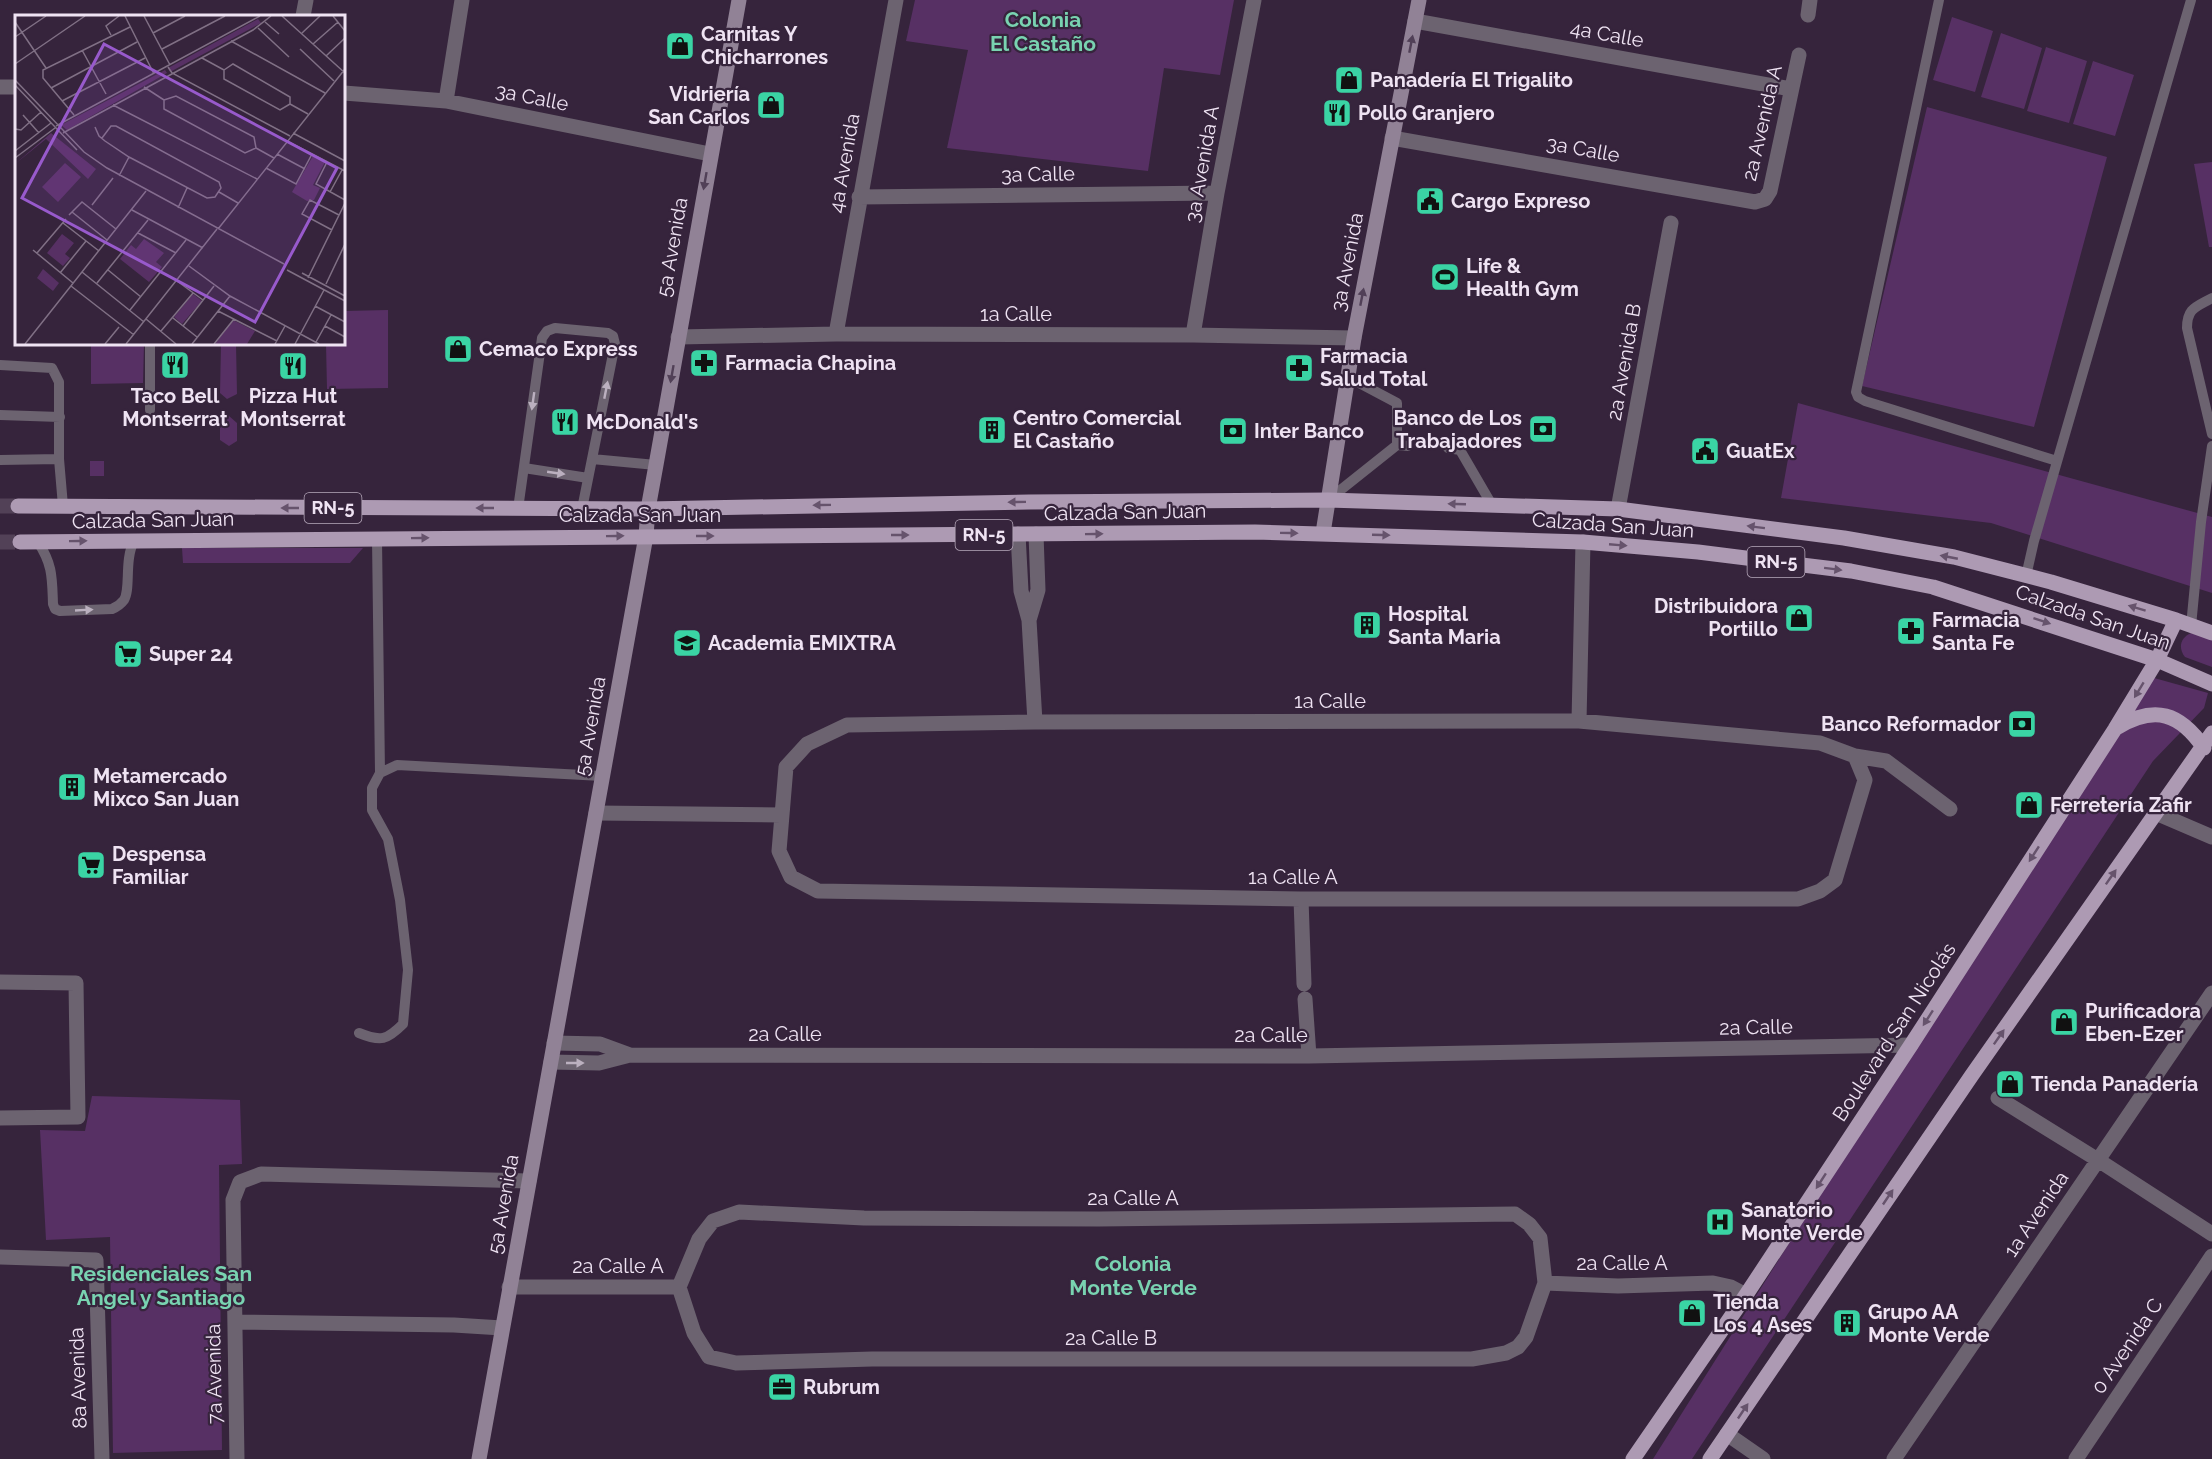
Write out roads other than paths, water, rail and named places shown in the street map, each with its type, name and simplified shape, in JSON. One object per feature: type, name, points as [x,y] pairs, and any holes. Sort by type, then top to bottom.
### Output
[{"type":"main road","name":"5a Avenida","points":[[479,1459],[646,536],[648,509],[739,0]]},
{"type":"main road","name":"3a Avenida","points":[[1323,533],[1354,338],[1419,0]]},
{"type":"main road","name":"Calzada San Juan","points":[[18,506],[648,509],[1029,502],[1328,500],[1618,509],[1844,538],[1954,558],[2026,576],[2176,620],[2212,633]]},
{"type":"main road","name":"Calzada San Juan","points":[[20,542],[1255,532],[1583,542],[1698,552],[1851,571],[1933,587],[2157,660],[2212,684]]},
{"type":"main road","name":"Boulevard San Nicolás","points":[[1633,1459],[1746,1295],[1911,1045],[2115,729],[2157,660],[2176,620]]},
{"type":"main road","points":[[2115,729],[2133,718],[2154,714],[2174,718],[2192,730],[2204,748]]},
{"type":"main road","points":[[1710,1459],[1972,1075],[2204,748],[2212,733]]},
{"type":"street","points":[[303,15],[306,0]]},
{"type":"street","points":[[446,101],[462,0]]},
{"type":"street","name":"4a Avenida","points":[[836,334],[896,0]]},
{"type":"street","name":"3a Avenida A","points":[[1193,335],[1217,193],[1254,0]]},
{"type":"street","name":"4a Calle","points":[[1415,21],[1791,89]]},
{"type":"street","name":"2a Avenida A","points":[[1765,199],[1770,191],[1799,55]]},
{"type":"street","name":"3a Calle","points":[[345,93],[446,101],[710,154]]},
{"type":"street","name":"3a Calle","points":[[1392,138],[1755,202],[1765,199]]},
{"type":"street","name":"3a Calle","points":[[859,197],[1217,193]]},
{"type":"street","name":"2a Avenida B","points":[[1618,509],[1671,223]]},
{"type":"street","name":"1a Calle","points":[[678,338],[836,334],[1354,338]]},
{"type":"street","points":[[1018,534],[1021,591],[1029,620],[1035,722]]},
{"type":"street","points":[[1029,620],[1038,590],[1036,534]]},
{"type":"street","points":[[1579,721],[1583,542]]},
{"type":"street","name":"1a Calle","points":[[782,815],[786,767],[807,744],[847,725],[1035,722],[1579,721],[1820,743],[1855,756],[1886,761],[1950,809]]},
{"type":"street","name":"1a Calle A","points":[[782,815],[778,851],[791,878],[818,891],[1300,899],[1798,899],[1820,891],[1835,880],[1865,780],[1855,756]]},
{"type":"street","points":[[596,813],[782,815]]},
{"type":"street","points":[[2156,813],[2212,837]]},
{"type":"street","points":[[1300,899],[1309,1056]]},
{"type":"street","points":[[0,982],[76,983],[78,1117],[0,1118]]},
{"type":"street","name":"1a Avenida","points":[[1894,1459],[2212,993]]},
{"type":"street","name":"2a Calle","points":[[554,1043],[600,1044],[630,1054]]},
{"type":"street","name":"2a Calle","points":[[551,1062],[599,1063],[630,1054],[1309,1056],[1911,1045]]},
{"type":"street","points":[[1998,1098],[2212,1234]]},
{"type":"street","name":"7a Avenida","points":[[237,1459],[232,1200],[240,1182],[261,1174],[529,1181]]},
{"type":"street","name":"2a Calle A","points":[[509,1287],[679,1287],[699,1239],[713,1221],[739,1212],[864,1218],[1099,1219],[1515,1214],[1529,1224],[1540,1238],[1545,1283],[1618,1286],[1713,1283],[1731,1287],[1746,1295]]},
{"type":"street","name":"0 Avenida C","points":[[2076,1459],[2212,1256]]},
{"type":"street","name":"8a Avenida","points":[[0,1257],[96,1260],[102,1459]]},
{"type":"street","name":"2a Calle B","points":[[679,1287],[694,1334],[709,1357],[736,1363],[872,1359],[1472,1359],[1506,1353],[1518,1347],[1526,1337],[1545,1283]]},
{"type":"street","points":[[235,1322],[454,1324],[502,1328]]},
{"type":"street","points":[[1727,1434],[1763,1459]]},
{"type":"lane","points":[[1939,0],[1856,392],[1858,397],[1865,401],[2057,461]]},
{"type":"lane","points":[[2026,576],[2034,541],[2191,0]]},
{"type":"lane","points":[[2212,298],[2192,309],[2187,317],[2187,328],[2212,434]]},
{"type":"lane","points":[[518,508],[542,339],[547,331],[555,328],[608,333],[613,336],[615,344],[582,509]]},
{"type":"lane","points":[[150,345],[150,410]]},
{"type":"lane","points":[[0,365],[52,368],[59,382],[59,459],[63,506]]},
{"type":"lane","points":[[1328,500],[1403,445],[1397,403],[1348,377]]},
{"type":"lane","points":[[0,415],[60,417]]},
{"type":"lane","points":[[2191,626],[2201,522],[2212,446]]},
{"type":"lane","points":[[1448,448],[1460,450],[1492,505]]},
{"type":"lane","points":[[0,460],[59,459]]},
{"type":"lane","points":[[592,459],[656,465]]},
{"type":"lane","points":[[524,468],[588,478]]},
{"type":"lane","points":[[359,1033],[375,1040],[390,1037],[403,1024],[408,970],[400,900],[388,839],[372,810],[372,788],[380,774],[377,539]]},
{"type":"lane","points":[[38,542],[48,557],[52,570],[53,604],[55,609],[60,611],[112,609],[118,606],[126,598],[128,556],[134,541]]},
{"type":"lane","points":[[380,774],[397,765],[602,776]]},
{"type":"tunnel","points":[[0,506],[18,506]]},
{"type":"tunnel","points":[[0,542],[20,542]]},
{"type":"place","name":"Carnitas Y Chicharrones","points":[[680,46]]},
{"type":"place","name":"Panadería El Trigalito","points":[[1349,80]]},
{"type":"place","name":"Vidriería San Carlos","points":[[771,105]]},
{"type":"place","name":"Pollo Granjero","points":[[1337,113]]},
{"type":"place","name":"Cargo Expreso","points":[[1430,201]]},
{"type":"place","name":"Life & Health Gym","points":[[1445,277]]},
{"type":"place","name":"Cemaco Express","points":[[458,349]]},
{"type":"place","name":"Farmacia Chapina","points":[[704,363]]},
{"type":"place","name":"Taco Bell Montserrat","points":[[175,365]]},
{"type":"place","name":"Pizza Hut Montserrat","points":[[293,366]]},
{"type":"place","name":"Farmacia Salud Total","points":[[1299,368]]},
{"type":"place","name":"McDonald's","points":[[565,422]]},
{"type":"place","name":"Banco de Los Trabajadores","points":[[1543,429]]},
{"type":"place","name":"Centro Comercial El Castaño","points":[[992,430]]},
{"type":"place","name":"Inter Banco","points":[[1233,431]]},
{"type":"place","name":"GuatEx","points":[[1705,451]]},
{"type":"place","name":"Distribuidora Portillo","points":[[1799,618]]},
{"type":"place","name":"Hospital Santa Maria","points":[[1367,625]]},
{"type":"place","name":"Farmacia Santa Fe","points":[[1911,631]]},
{"type":"place","name":"Academia EMIXTRA","points":[[687,643]]},
{"type":"place","name":"Super 24","points":[[128,654]]},
{"type":"place","name":"Banco Reformador","points":[[2022,724]]},
{"type":"place","name":"Metamercado Mixco San Juan","points":[[72,787]]},
{"type":"place","name":"Ferretería Zafir","points":[[2029,805]]},
{"type":"place","name":"Despensa Familiar","points":[[91,865]]},
{"type":"place","name":"Purificadora Eben-Ezer","points":[[2064,1022]]},
{"type":"place","name":"Tienda Panadería","points":[[2010,1084]]},
{"type":"place","name":"Sanatorio Monte Verde","points":[[1720,1222]]},
{"type":"place","name":"Tienda Los 4 Ases","points":[[1692,1313]]},
{"type":"place","name":"Grupo AA Monte Verde","points":[[1847,1323]]},
{"type":"place","name":"Rubrum","points":[[782,1387]]},
{"type":"district","name":"Colonia El Castaño","points":[[1043,32]]},
{"type":"district","name":"Colonia Monte Verde","points":[[1133,1276]]},
{"type":"district","name":"Residenciales San Angel y Santiago","points":[[161,1286]]}]
